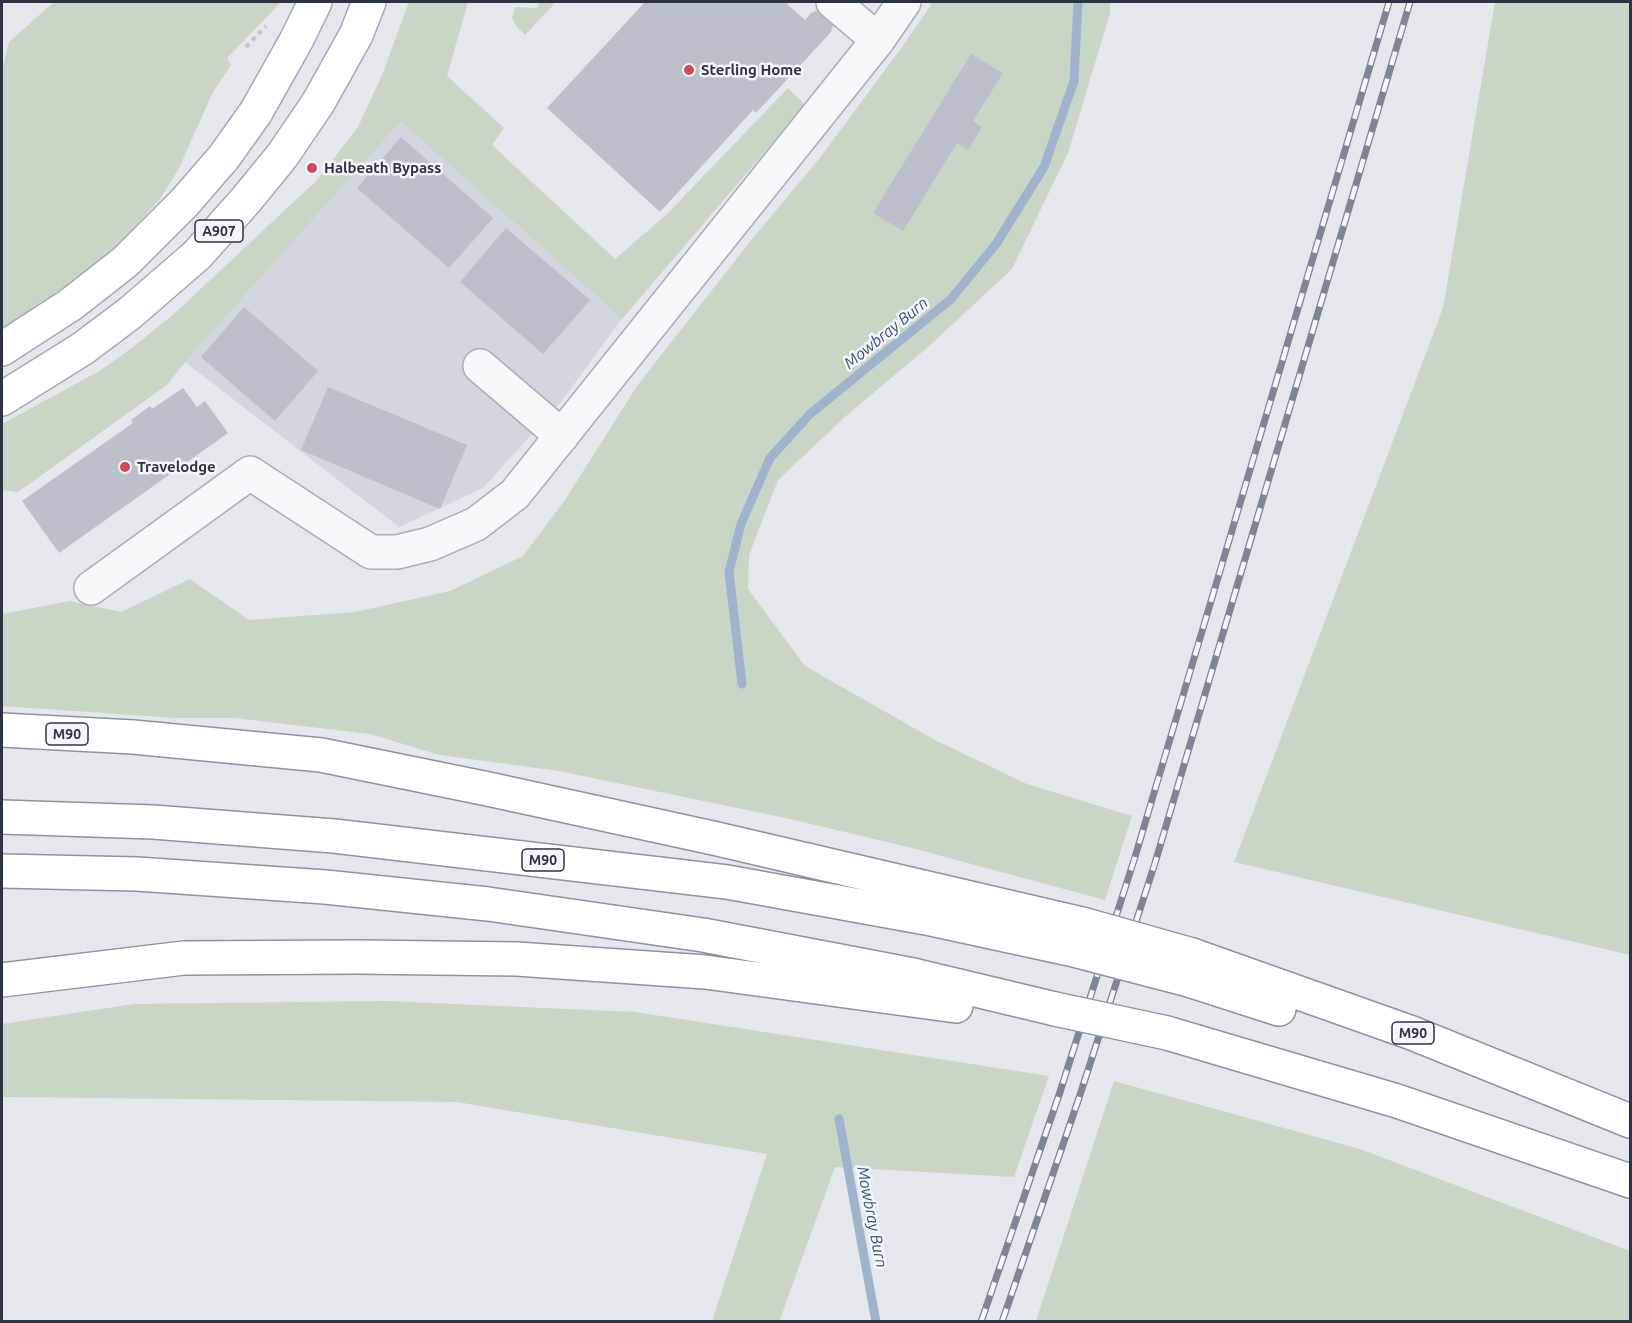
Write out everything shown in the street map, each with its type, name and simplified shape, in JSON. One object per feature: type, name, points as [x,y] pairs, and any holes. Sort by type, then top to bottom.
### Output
[{"type":"main road","name":"A907","points":[[2,349],[70,305],[125,262],[184,202],[224,157],[256,112],[315,2]]},
{"type":"main road","name":"A907","points":[[2,399],[82,349],[130,313],[197,255],[282,156],[318,103],[356,35],[369,2]]},
{"type":"main road","name":"M90","points":[[2,730],[133,737],[321,755],[713,838],[1191,968],[1630,1121]]},
{"type":"main road","name":"M90","points":[[2,817],[153,822],[334,836],[727,882],[926,918],[1080,938]]},
{"type":"main road","points":[[2,871],[137,874],[314,886],[489,904],[703,935],[913,975],[1056,1015],[1164,1038],[1397,1101],[1630,1181]]},
{"type":"main road","points":[[2,980],[184,958],[517,959],[705,972],[909,999],[1056,1015]]},
{"type":"street","points":[[833,2],[878,40]]},
{"type":"street","points":[[91,588],[250,473],[371,552],[397,552],[430,544],[476,524],[515,494],[878,40],[904,2]]},
{"type":"street","points":[[480,366],[562,436]]},
{"type":"shaded area","points":[[401,120],[622,319],[561,402],[483,488],[399,527],[185,362]]},
{"type":"green space","points":[[54,2],[281,2],[227,58],[231,65],[213,92],[179,168],[160,199],[119,245],[81,277],[34,309],[2,327],[2,70],[9,42]]},
{"type":"green space","points":[[409,2],[468,2],[447,76],[504,128],[492,145],[615,259],[666,215],[788,88],[805,105],[622,319],[401,121],[167,385],[18,492],[2,491],[2,424],[101,370],[133,347],[175,313],[317,180],[358,127],[382,75]]},
{"type":"green space","points":[[540,2],[556,2],[525,35],[516,26],[512,17],[515,7],[537,8]]},
{"type":"green space","points":[[933,2],[1110,2],[1110,13],[1068,153],[1012,269],[928,347],[846,416],[778,480],[749,555],[748,589],[805,666],[935,740],[1027,784],[1132,816],[1105,900],[912,848],[790,819],[559,771],[440,755],[370,734],[234,718],[175,718],[2,706],[2,614],[70,601],[121,612],[190,579],[249,620],[355,612],[450,591],[523,556],[565,500],[637,386],[752,239],[819,159]]},
{"type":"green space","points":[[1495,2],[1630,2],[1630,955],[1234,862],[1443,308]]},
{"type":"green space","points":[[386,1001],[635,1012],[1049,1076],[1014,1177],[835,1167],[779,1322],[712,1321],[767,1154],[457,1102],[2,1097],[2,1024],[134,1004]]},
{"type":"green space","points":[[1114,1081],[1360,1149],[1630,1251],[1630,1321],[1036,1321]]},
{"type":"building","name":"Sterling Home","points":[[645,2],[785,2],[805,20],[811,13],[818,10],[826,13],[833,25],[831,32],[756,113],[753,110],[660,212],[547,108]]},
{"type":"building","points":[[971,54],[1003,73],[973,121],[982,127],[968,150],[957,143],[903,231],[873,213]]},
{"type":"building","points":[[401,137],[493,218],[449,268],[357,188]]},
{"type":"building","points":[[506,228],[590,300],[543,354],[460,282]]},
{"type":"building","points":[[244,307],[318,371],[275,421],[201,357]]},
{"type":"building","points":[[328,387],[467,445],[440,509],[301,450]]},
{"type":"building","name":"Travelodge","points":[[183,388],[197,407],[205,401],[228,433],[59,553],[22,501],[133,423],[131,420],[150,406],[152,409]]},
{"type":"waterway","name":"Mowbray Burn","points":[[742,684],[729,572],[741,524],[770,458],[810,414],[951,299],[996,244],[1044,167],[1074,81],[1078,2]]},
{"type":"waterway","name":"Mowbray Burn","points":[[839,1119],[876,1322]]},
{"type":"railway","points":[[981,1322],[1060,1092],[1135,857],[1389,2]]},
{"type":"railway","points":[[1002,1322],[1079,1098],[1155,863],[1410,2]]},
{"type":"place","name":"Sterling Home","points":[[689,70]]},
{"type":"place","name":"Halbeath Bypass","points":[[312,168]]},
{"type":"place","name":"Travelodge","points":[[125,467]]}]
